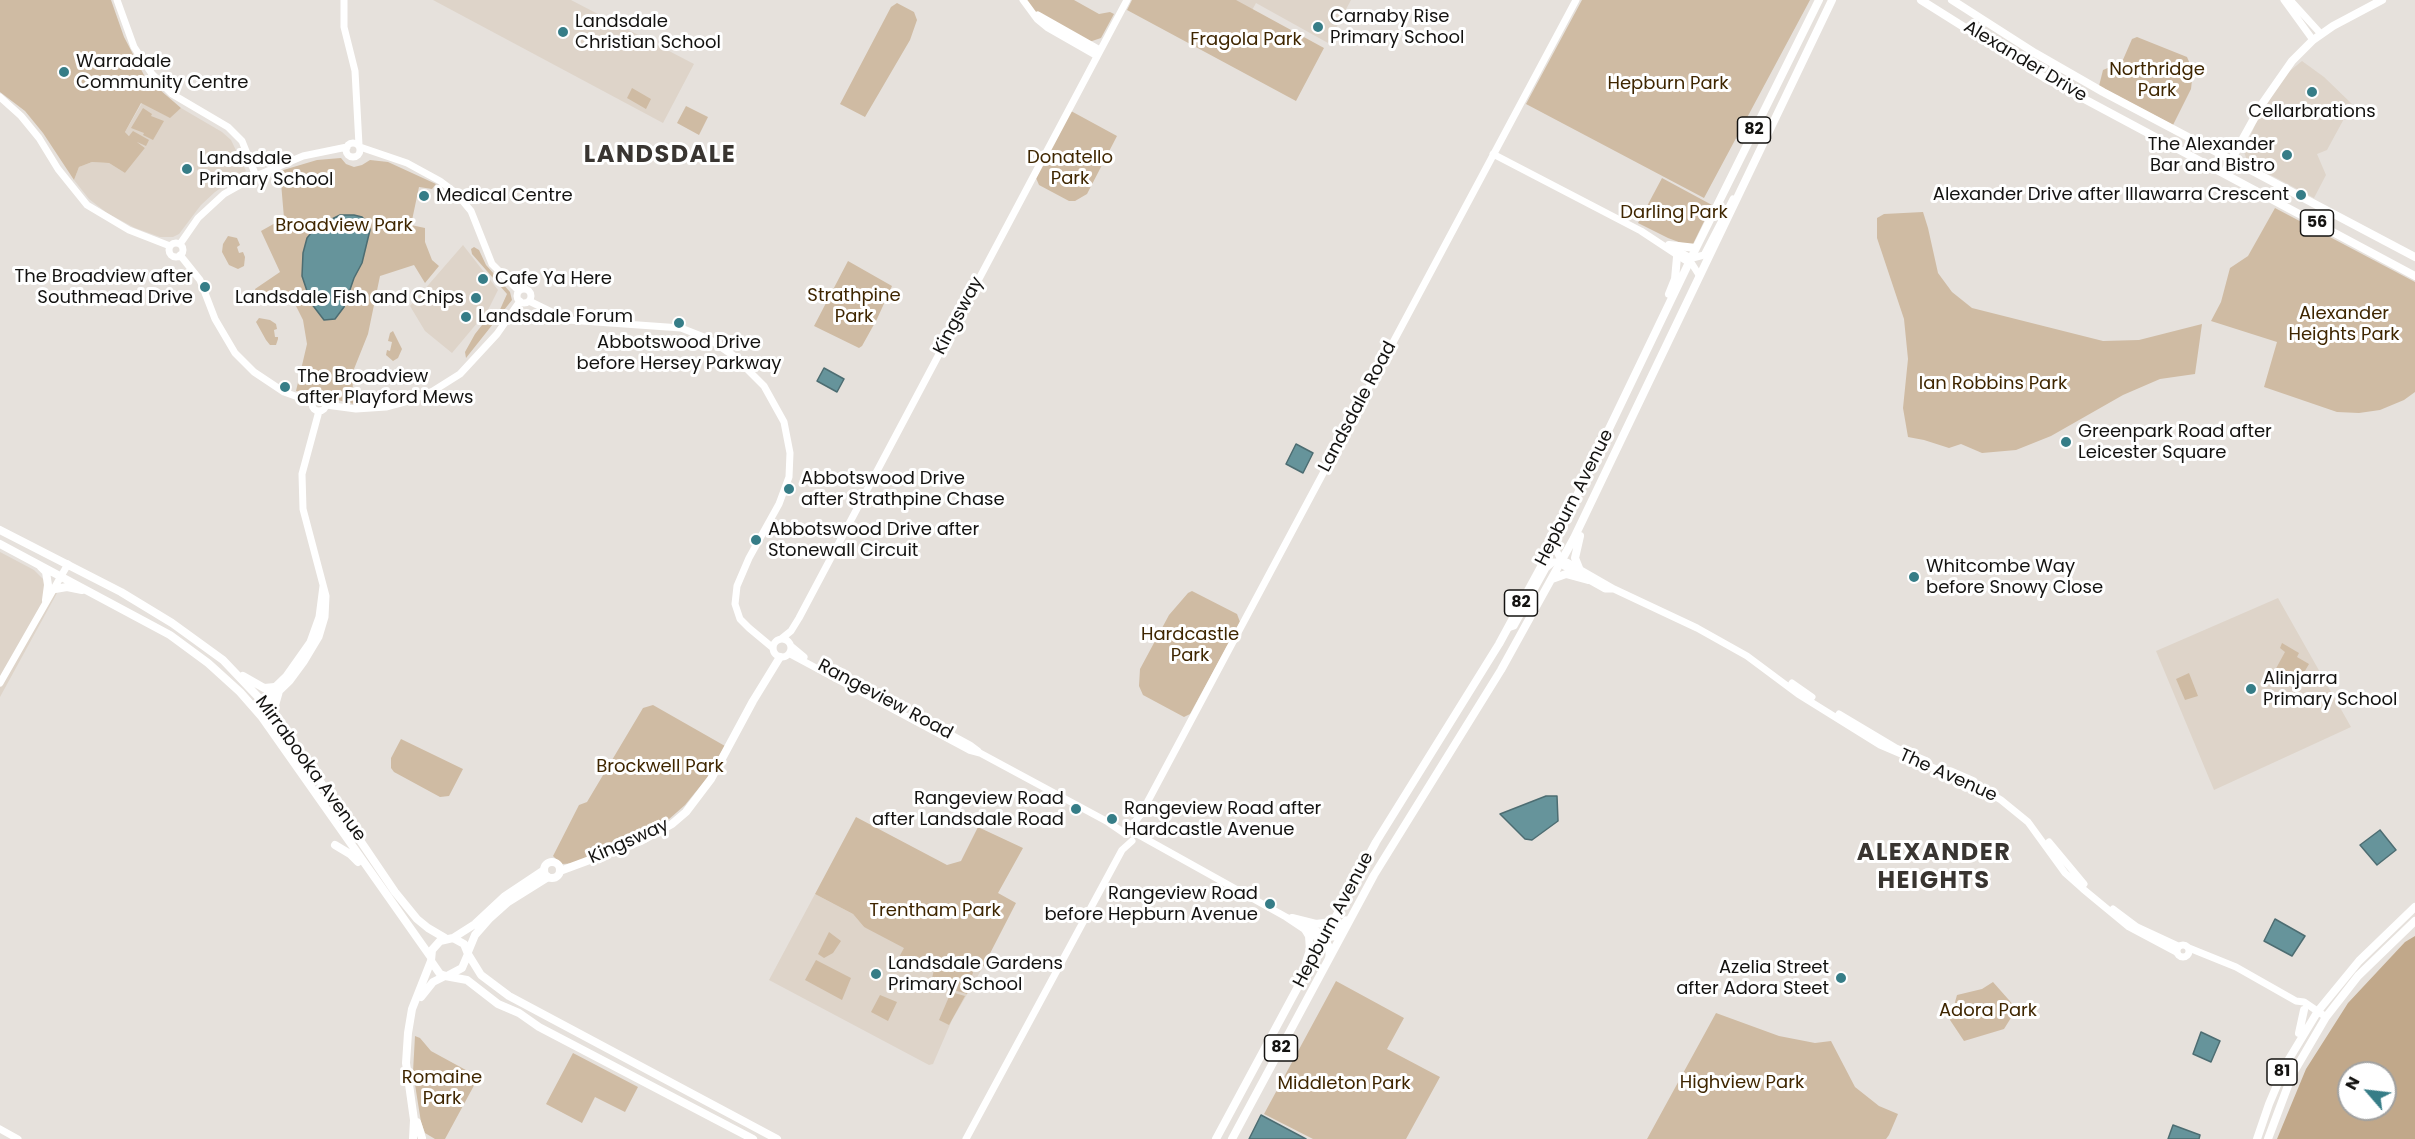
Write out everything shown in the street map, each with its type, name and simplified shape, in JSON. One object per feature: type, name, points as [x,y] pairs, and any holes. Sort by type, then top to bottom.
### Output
[{"type":"main road","name":"Hepburn Avenue","points":[[1216,1139],[1376,842],[1508,628],[1555,541],[1819,0]]},
{"type":"main road","name":"Hepburn Avenue","points":[[1232,1139],[1367,888],[1501,670],[1561,561],[1832,0]]},
{"type":"main road","name":"Alexander Drive","points":[[1921,0],[2046,78],[2415,276]]},
{"type":"main road","name":"Alexander Drive","points":[[1952,0],[2043,58],[2415,257]]},
{"type":"main road","points":[[2222,172],[2235,142],[2269,82],[2295,51],[2340,16],[2371,0]]},
{"type":"main road","points":[[2229,158],[2286,68],[2316,36],[2382,0]]},
{"type":"main road","points":[[1956,21],[1958,10],[1965,8]]},
{"type":"main road","points":[[2241,165],[2247,131]]},
{"type":"main road","points":[[2200,143],[2225,148],[2235,142]]},
{"type":"main road","points":[[1665,244],[1696,248]]},
{"type":"main road","points":[[1652,339],[1654,328],[1675,279],[1677,257]]},
{"type":"main road","points":[[1579,568],[1575,558],[1576,547],[1594,508],[1599,486]]},
{"type":"main road","name":"Mirrabooka Avenue","points":[[0,530],[66,563],[172,623],[223,660],[273,714],[417,919],[428,928],[449,938]]},
{"type":"main road","name":"Mirrabooka Avenue","points":[[0,544],[170,634],[208,663],[256,709],[373,877],[419,937],[431,958]]},
{"type":"main road","points":[[39,565],[46,572],[48,585],[46,600]]},
{"type":"main road","points":[[1551,579],[1566,574],[1588,580]]},
{"type":"main road","points":[[53,590],[67,588],[88,590]]},
{"type":"main road","name":"Kingsway","points":[[559,868],[581,863],[641,841],[682,816],[711,779],[753,701],[777,648]]},
{"type":"main road","points":[[232,669],[264,688],[278,689]]},
{"type":"main road","points":[[335,845],[350,854],[373,877]]},
{"type":"main road","points":[[551,862],[559,868],[555,877],[546,873],[546,865],[551,862]]},
{"type":"main road","points":[[418,1139],[406,1063],[408,1033],[412,1009],[435,945],[475,924],[505,896],[546,873]]},
{"type":"main road","points":[[418,1139],[411,1077],[413,1026],[422,994],[433,982],[462,968],[475,935],[489,919],[546,873]]},
{"type":"main road","name":"81","points":[[2258,1139],[2286,1064],[2316,1014],[2365,954],[2415,907]]},
{"type":"main road","points":[[1289,917],[1316,924],[1331,922]]},
{"type":"main road","name":"81","points":[[2268,1139],[2292,1075],[2324,1019],[2364,970],[2415,921]]},
{"type":"main road","points":[[1297,988],[1310,950],[1310,936],[1306,931]]},
{"type":"main road","points":[[449,938],[464,944],[481,975],[510,996],[777,1139]]},
{"type":"main road","points":[[431,958],[436,970],[446,976],[467,980],[498,1004],[519,1013],[539,1027],[753,1139]]},
{"type":"main road","points":[[2286,1064],[2290,1049],[2301,1029],[2304,1010]]},
{"type":"street","points":[[117,0],[134,47],[152,74],[172,94],[228,127],[242,141],[255,176]]},
{"type":"street","points":[[344,0],[344,27],[355,71],[357,100],[354,148]]},
{"type":"street","points":[[1023,0],[1048,28],[1098,53]]},
{"type":"street","name":"Kingsway","points":[[777,648],[791,631],[1127,0]]},
{"type":"street","name":"Landsdale Road","points":[[966,1139],[1576,0]]},
{"type":"street","points":[[2284,0],[2316,36]]},
{"type":"street","points":[[2290,0],[2316,36]]},
{"type":"street","points":[[0,97],[21,116],[39,138],[58,169],[87,205],[129,230],[170,246]]},
{"type":"street","points":[[180,244],[198,218],[224,194],[255,176],[303,156],[354,148],[407,163],[440,181],[456,193],[471,211],[492,264],[519,291]]},
{"type":"street","points":[[1493,154],[1665,244],[1691,260],[1699,274]]},
{"type":"street","points":[[1665,244],[1666,250],[1685,260],[1704,255],[1730,203],[1740,191]]},
{"type":"street","points":[[170,246],[174,243],[180,244]]},
{"type":"street","points":[[180,244],[183,248],[180,255]]},
{"type":"street","points":[[170,246],[171,254],[180,255]]},
{"type":"street","points":[[180,255],[200,280],[215,319],[235,352],[254,372],[284,392],[312,402]]},
{"type":"street","points":[[519,291],[525,289],[530,291],[531,297],[529,301],[520,301]]},
{"type":"street","points":[[519,291],[520,301]]},
{"type":"street","points":[[256,709],[278,689],[313,635],[319,617],[322,585],[303,509],[302,474],[319,411],[326,405],[356,409],[386,407],[433,391],[460,374],[497,334],[520,301]]},
{"type":"street","name":"Rangeview Road","points":[[529,301],[568,320],[681,328],[708,339],[734,356],[764,387],[784,422],[790,464],[789,477],[779,504],[749,558],[735,592],[735,604],[740,619],[749,628],[777,648],[790,648],[969,750],[980,753],[1319,932],[1323,937]]},
{"type":"street","points":[[312,402],[315,398],[320,397],[324,399],[326,405]]},
{"type":"street","points":[[312,402],[313,408],[319,411]]},
{"type":"street","points":[[1508,628],[1514,626],[1546,568],[1553,562],[1561,561],[1555,541]]},
{"type":"street","name":"The Avenue","points":[[1561,561],[1568,561],[1614,590],[1734,644],[1815,700],[1896,748],[1992,789],[2010,800],[2033,820],[2069,869],[2100,898],[2137,927],[2177,949]]},
{"type":"street","name":"The Avenue","points":[[1561,561],[1564,566],[1588,580],[1605,589],[1614,590]]},
{"type":"street","points":[[0,683],[66,563]]},
{"type":"street","name":"Kingsway","points":[[790,648],[791,631]]},
{"type":"street","points":[[777,648],[790,648]]},
{"type":"street","points":[[273,714],[278,689]]},
{"type":"street","points":[[1323,937],[1331,938],[1338,932],[1367,888]]},
{"type":"street","name":"Rangeview Road","points":[[1289,917],[1316,937],[1323,937]]},
{"type":"street","points":[[1323,937],[1329,946],[1329,958]]},
{"type":"street","points":[[2189,951],[2182,957],[2177,949],[2184,945],[2189,951],[2236,967],[2296,1001],[2304,1010],[2316,1014]]},
{"type":"street","points":[[2296,1001],[2304,1002],[2324,1019]]},
{"type":"street","points":[[0,1129],[18,1139]]},
{"type":"shaded area","name":"Landsdale Christian School","points":[[433,0],[571,0],[694,64],[663,123]]},
{"type":"shaded area","name":"Carnaby Rise Primary School","points":[[1229,0],[1351,0],[1328,43],[1256,3],[1251,12]]},
{"type":"shaded area","points":[[2302,61],[2324,77],[2352,104],[2327,150],[2317,154],[2326,175],[2314,198],[2248,163],[2244,152],[2255,125],[2277,87],[2286,74]]},
{"type":"shaded area","name":"Landsdale Primary School","points":[[142,103],[169,117],[181,108],[222,132],[231,140],[246,171],[215,192],[201,205],[179,234],[173,237],[160,237],[135,228],[107,213],[89,199],[74,180],[79,167],[92,162],[109,163],[125,173],[145,148],[125,132]]},
{"type":"shaded area","points":[[463,245],[498,290],[488,310],[452,353],[425,331],[410,306]]},
{"type":"shaded area","points":[[0,552],[34,570],[57,593],[0,697]]},
{"type":"shaded area","name":"Alinjarra Primary School","points":[[2278,598],[2351,727],[2214,790],[2156,651]]},
{"type":"shaded area","name":"Landsdale Gardens Primary School","points":[[815,894],[853,914],[864,927],[983,967],[952,1020],[933,1064],[929,1065],[769,980]]},
{"type":"shaded area","points":[[2415,936],[2415,1139],[2277,1139],[2306,1069],[2348,1003],[2405,942]]},
{"type":"green space","points":[[0,0],[111,0],[124,37],[145,77],[181,108],[170,118],[141,103],[125,132],[129,136],[133,131],[149,140],[146,146],[137,142],[145,148],[125,173],[109,163],[92,162],[79,167],[74,180],[43,133],[25,111],[0,92]]},
{"type":"green space","points":[[1023,0],[1074,0],[1099,14],[1110,12],[1114,14],[1101,38],[1089,42],[1031,10]]},
{"type":"green space","name":"Fragola Park","points":[[1132,0],[1236,0],[1324,48],[1296,101],[1127,10]]},
{"type":"green space","name":"Hepburn Park","points":[[1582,0],[1810,0],[1704,198],[1526,104]]},
{"type":"green space","points":[[897,3],[914,12],[917,20],[910,40],[865,117],[840,104],[891,7]]},
{"type":"green space","name":"Northridge Park","points":[[2137,37],[2187,57],[2193,71],[2191,89],[2173,125],[2099,86],[2103,70],[2122,62],[2132,39]]},
{"type":"green space","points":[[632,88],[651,99],[646,109],[627,98]]},
{"type":"green space","points":[[686,106],[708,117],[699,135],[677,123]]},
{"type":"green space","points":[[143,108],[152,114],[151,116],[164,121],[153,140],[143,135],[144,133],[131,128]]},
{"type":"green space","name":"Donatello Park","points":[[1071,111],[1117,136],[1087,194],[1075,201],[1069,201],[1039,185],[1036,178]]},
{"type":"green space","name":"Broadview Park","points":[[341,158],[346,164],[354,167],[370,160],[388,162],[436,184],[432,189],[419,187],[411,225],[425,228],[425,242],[432,260],[439,266],[425,283],[414,265],[380,276],[368,334],[352,374],[354,404],[333,399],[322,391],[311,394],[296,391],[307,344],[303,320],[289,292],[282,296],[258,298],[255,289],[280,272],[261,231],[284,218],[280,171],[317,160]]},
{"type":"green space","name":"Darling Park","points":[[1662,178],[1712,205],[1693,244],[1684,244],[1668,238],[1638,223]]},
{"type":"green space","name":"Alexander Heights Park","points":[[2275,208],[2415,282],[2415,392],[2404,400],[2380,410],[2359,413],[2337,412],[2264,387],[2277,342],[2211,321],[2221,302],[2230,268],[2248,256]]},
{"type":"green space","name":"Ian Robbins Park","points":[[1923,212],[1938,273],[1952,292],[1972,308],[2103,341],[2139,340],[2202,324],[2195,374],[2160,379],[2123,395],[2051,436],[2016,450],[1982,453],[1961,444],[1949,448],[1908,437],[1903,408],[1908,359],[1904,319],[1877,238],[1877,218],[1884,214]]},
{"type":"green space","points":[[228,236],[237,238],[240,245],[237,247],[239,253],[243,252],[245,257],[244,266],[238,269],[229,265],[222,252],[223,244]]},
{"type":"green space","points":[[474,247],[479,250],[486,265],[510,292],[512,300],[466,358],[465,352],[475,334],[493,311],[498,314],[507,294],[472,254],[471,249]]},
{"type":"green space","name":"Strathpine Park","points":[[848,261],[892,286],[877,319],[859,348],[814,326]]},
{"type":"green space","points":[[259,318],[276,324],[277,329],[274,330],[275,337],[278,339],[276,345],[270,345],[266,340],[256,322]]},
{"type":"green space","points":[[393,331],[402,349],[398,358],[393,361],[386,355],[387,350],[390,351],[392,342],[388,341]]},
{"type":"green space","name":"Hardcastle Park","points":[[1192,591],[1237,614],[1240,622],[1190,714],[1184,717],[1143,695],[1139,686],[1140,669],[1169,615]]},
{"type":"green space","points":[[2282,643],[2299,653],[2297,657],[2309,664],[2296,686],[2273,674],[2285,652],[2280,648]]},
{"type":"green space","points":[[2189,673],[2198,696],[2185,700],[2176,679]]},
{"type":"green space","name":"Brockwell Park","points":[[653,705],[725,746],[707,778],[685,805],[668,820],[581,863],[561,864],[553,856],[579,805],[587,802],[643,708]]},
{"type":"green space","points":[[401,739],[463,769],[449,796],[440,797],[394,772],[391,768],[391,758]]},
{"type":"green space","name":"Trentham Park","points":[[856,817],[947,865],[961,861],[978,827],[1023,848],[998,893],[1016,903],[983,967],[975,965],[967,994],[931,983],[935,965],[911,958],[909,964],[900,972],[892,970],[904,948],[864,927],[853,914],[815,894]]},
{"type":"green space","points":[[829,932],[841,941],[833,953],[824,958],[818,954]]},
{"type":"green space","points":[[816,960],[851,978],[842,1000],[805,980]]},
{"type":"green space","name":"Middleton Park","points":[[1336,981],[1404,1018],[1387,1049],[1440,1077],[1406,1139],[1313,1139],[1264,1114]]},
{"type":"green space","name":"Adora Park","points":[[1993,982],[2016,1008],[2014,1013],[2004,1029],[1964,1041],[1950,1020],[1957,995],[1982,989]]},
{"type":"green space","points":[[951,992],[965,996],[949,1025],[939,1020]]},
{"type":"green space","points":[[880,995],[897,1002],[888,1021],[871,1012]]},
{"type":"green space","name":"Highview Park","points":[[1716,1013],[1779,1036],[1815,1043],[1831,1041],[1855,1087],[1879,1106],[1898,1114],[1889,1135],[1886,1139],[1647,1139]]},
{"type":"green space","name":"Romaine Park","points":[[415,1036],[420,1038],[431,1051],[475,1075],[477,1080],[445,1139],[435,1139],[425,1133],[421,1122],[413,1072]]},
{"type":"green space","points":[[573,1053],[638,1087],[625,1112],[595,1097],[582,1123],[546,1104]]},
{"type":"water","points":[[340,215],[362,217],[368,223],[370,230],[362,263],[344,307],[335,319],[324,320],[311,303],[302,276],[303,253],[307,238],[316,227]]},
{"type":"water","points":[[824,368],[844,379],[837,392],[817,381]]},
{"type":"water","points":[[1296,444],[1313,453],[1303,473],[1286,464]]},
{"type":"water","points":[[1546,796],[1557,796],[1558,821],[1532,840],[1525,839],[1500,814]]},
{"type":"water","points":[[2380,830],[2396,850],[2377,865],[2360,845]]},
{"type":"water","points":[[2275,919],[2305,936],[2292,956],[2264,941]]},
{"type":"water","points":[[2201,1032],[2220,1041],[2211,1062],[2193,1054]]},
{"type":"water","points":[[1261,1115],[1306,1139],[1249,1139]]},
{"type":"water","points":[[2173,1125],[2200,1135],[2199,1139],[2168,1139]]},
{"type":"place","name":"Carnaby Rise Primary School","points":[[1318,27]]},
{"type":"place","name":"Landsdale Christian School","points":[[563,32]]},
{"type":"place","name":"Warradale Community Centre","points":[[64,72]]},
{"type":"place","name":"Cellarbrations","points":[[2312,92]]},
{"type":"place","name":"The Alexander Bar and Bistro","points":[[2287,155]]},
{"type":"place","name":"Landsdale Primary School","points":[[187,169]]},
{"type":"place","name":"Alexander Drive after Illawarra Crescent","points":[[2301,195]]},
{"type":"place","name":"Medical Centre","points":[[424,196]]},
{"type":"place","name":"Cafe Ya Here","points":[[483,279]]},
{"type":"place","name":"The Broadview after Southmead Drive","points":[[205,287]]},
{"type":"place","name":"Landsdale Fish and Chips","points":[[476,298]]},
{"type":"place","name":"Landsdale Forum","points":[[466,317]]},
{"type":"place","name":"Abbotswood Drive before Hersey Parkway","points":[[679,323]]},
{"type":"place","name":"The Broadview after Playford Mews","points":[[285,387]]},
{"type":"place","name":"Greenpark Road after Leicester Square","points":[[2066,442]]},
{"type":"place","name":"Abbotswood Drive after Strathpine Chase","points":[[789,489]]},
{"type":"place","name":"Abbotswood Drive after Stonewall Circuit","points":[[756,540]]},
{"type":"place","name":"Whitcombe Way before Snowy Close","points":[[1914,577]]},
{"type":"place","name":"Alinjarra Primary School","points":[[2251,689]]},
{"type":"place","name":"Rangeview Road after Landsdale Road","points":[[1076,809]]},
{"type":"place","name":"Rangeview Road after Hardcastle Avenue","points":[[1112,819]]},
{"type":"place","name":"Rangeview Road before Hepburn Avenue","points":[[1270,904]]},
{"type":"place","name":"Landsdale Gardens Primary School","points":[[876,974]]},
{"type":"place","name":"Azelia Street after Adora Steet","points":[[1841,978]]},
{"type":"district","name":"LANDSDALE","points":[[660,156]]},
{"type":"district","name":"ALEXANDER HEIGHTS","points":[[1934,868]]}]
